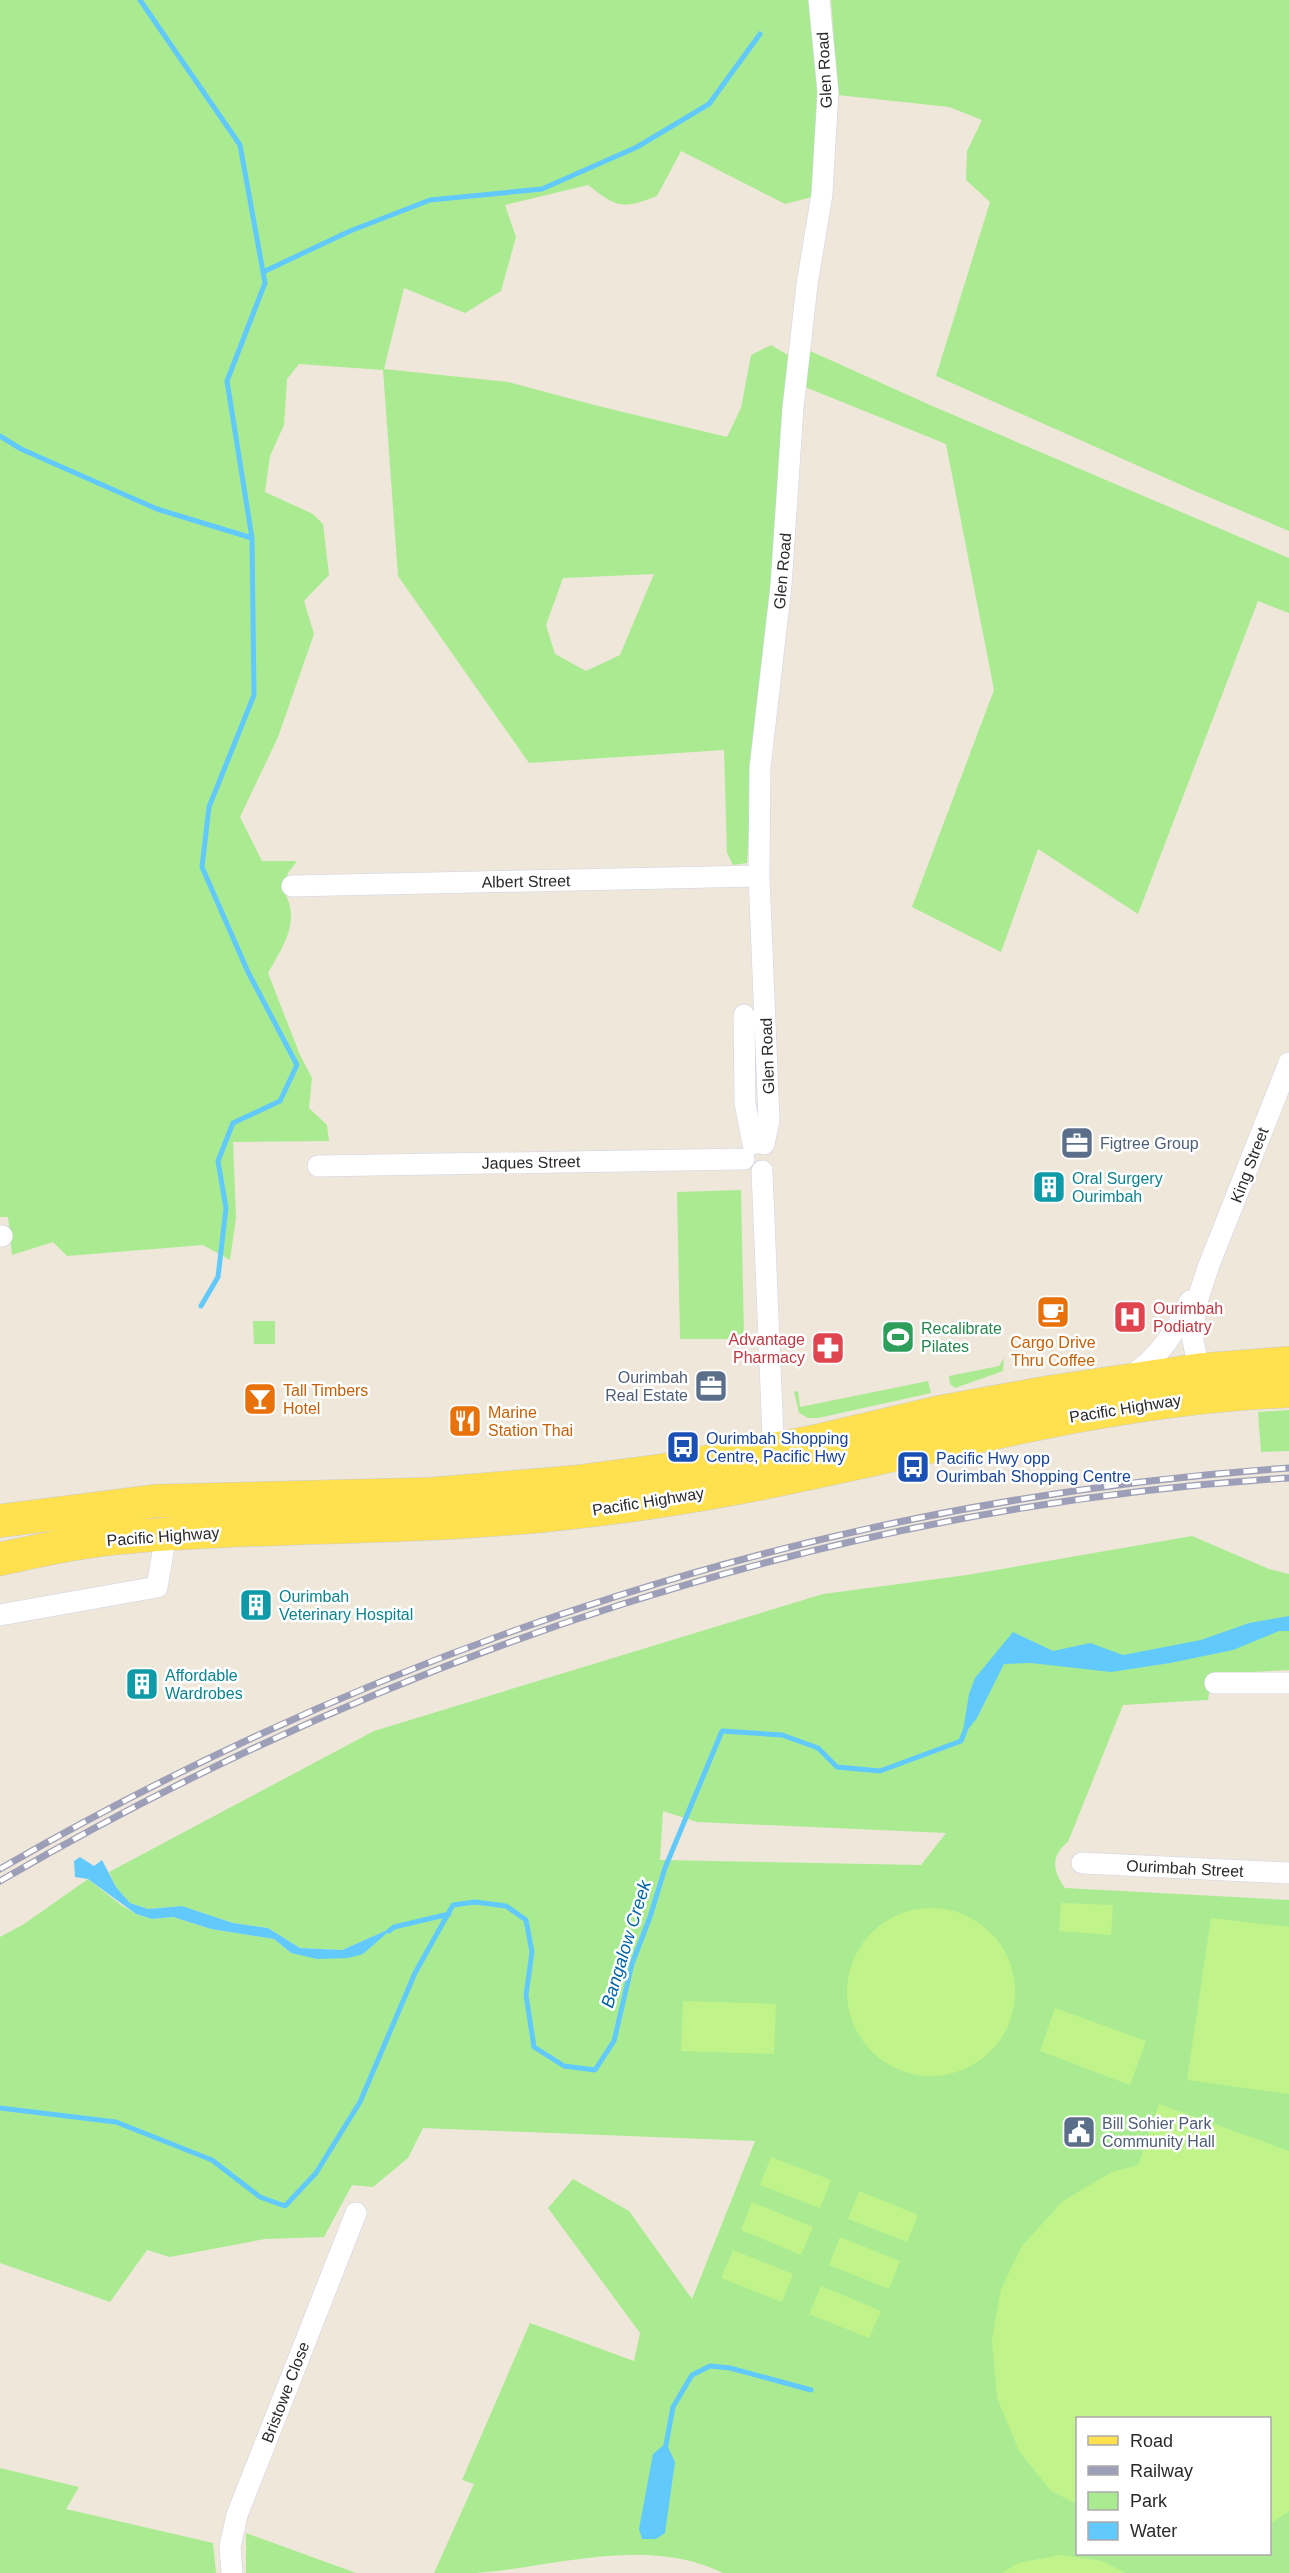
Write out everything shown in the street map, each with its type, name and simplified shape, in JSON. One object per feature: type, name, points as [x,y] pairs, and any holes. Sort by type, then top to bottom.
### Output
[{"type":"main road","name":"Pacific Highway","points":[[0,1559],[65,1545],[166,1534],[267,1528],[371,1527],[520,1518],[644,1503],[939,1412],[1125,1380],[1199,1370],[1289,1364]]},
{"type":"main road","name":"Pacific Highway","points":[[0,1521],[155,1501],[502,1490],[665,1470],[775,1464],[1108,1409],[1215,1395],[1289,1390]]},
{"type":"street","name":"Glen Road","points":[[754,1149],[769,1120],[759,876],[760,768],[781,586],[793,408],[807,285],[822,194],[828,92],[819,0]]},
{"type":"street","name":"Albert Street","points":[[292,886],[759,876]]},
{"type":"street","points":[[744,1015],[745,1103],[754,1149],[771,1149],[773,1158],[770,1166],[762,1171],[775,1464]]},
{"type":"street","name":"King Street","points":[[1199,1370],[1193,1345],[1193,1320],[1209,1265],[1289,1064]]},
{"type":"street","name":"Jaques Street","points":[[318,1166],[754,1149]]},
{"type":"street","name":"King Street","points":[[1125,1380],[1148,1364],[1167,1344],[1209,1265]]},
{"type":"street","points":[[0,1615],[158,1587],[166,1534]]},
{"type":"street","points":[[1215,1683],[1289,1683]]},
{"type":"street","name":"Ourimbah Street","points":[[1082,1863],[1289,1873]]},
{"type":"street","name":"Bristowe Close","points":[[232,2573],[230,2547],[237,2515],[356,2214]]},
{"type":"green space","points":[[0,0],[809,0],[821,92],[816,196],[785,204],[681,151],[657,196],[636,203],[628,205],[614,202],[588,185],[505,205],[516,237],[501,291],[465,313],[404,288],[384,369],[508,382],[727,437],[741,408],[751,355],[771,345],[791,357],[773,585],[753,768],[747,863],[733,865],[727,853],[724,750],[529,763],[398,576],[383,370],[299,364],[287,379],[284,425],[270,456],[265,492],[313,514],[323,524],[329,575],[304,601],[314,634],[278,737],[240,817],[262,861],[297,861],[288,873],[283,890],[291,912],[291,923],[284,943],[268,973],[300,1055],[312,1078],[309,1108],[327,1125],[329,1141],[233,1142],[236,1218],[230,1260],[203,1245],[67,1256],[53,1242],[12,1255],[8,1217],[0,1217]],"holes":[[[654,574],[620,655],[586,671],[555,654],[546,625],[563,578]]]},
{"type":"green space","points":[[831,0],[1289,0],[1289,531],[936,376],[990,202],[966,180],[967,151],[982,120],[949,107],[838,95]]},
{"type":"green space","points":[[808,350],[930,405],[1289,558],[1289,613],[1258,601],[1138,914],[1038,849],[1001,952],[912,907],[994,690],[946,444],[805,387]]},
{"type":"green space","points":[[741,1190],[744,1339],[680,1339],[677,1192]]},
{"type":"green space","points":[[253,1321],[275,1321],[275,1344],[254,1344]]},
{"type":"green space","points":[[1004,1358],[1003,1371],[955,1388],[950,1384],[949,1376],[999,1366]]},
{"type":"green space","points":[[928,1381],[931,1393],[818,1418],[808,1418],[799,1413],[794,1392],[798,1391],[800,1407]]},
{"type":"green space","points":[[1289,1410],[1289,1451],[1261,1452],[1258,1412]]},
{"type":"green space","points":[[1192,1536],[1269,1569],[1289,1574],[1289,1670],[1212,1674],[1208,1700],[1123,1705],[1068,1842],[1058,1853],[1055,1864],[1058,1876],[1065,1888],[1289,1900],[1289,2573],[723,2573],[694,2562],[663,2556],[632,2555],[600,2556],[475,2573],[434,2573],[474,2484],[462,2480],[530,2323],[634,2361],[640,2333],[548,2208],[573,2179],[629,2211],[692,2299],[755,2141],[423,2128],[408,2158],[373,2187],[352,2185],[324,2237],[265,2239],[170,2257],[147,2250],[110,2302],[0,2263],[0,1937],[24,1924],[88,1879],[121,1905],[136,1914],[152,1919],[173,1917],[211,1929],[274,1939],[291,1953],[363,1954],[392,1928],[342,1950],[300,1948],[268,1928],[233,1923],[182,1906],[148,1909],[130,1903],[116,1887],[109,1872],[374,1731],[823,1594],[967,1575]],"holes":[[[996,1664],[1003,1664],[977,1718]],[[663,1811],[697,1822],[946,1833],[921,1865],[660,1860]]]},
{"type":"green space","points":[[1061,1903],[1113,1905],[1111,1935],[1059,1931]]},
{"type":"green space","points":[[931,1908],[963,1915],[990,1933],[1008,1960],[1015,1992],[1008,2024],[990,2051],[963,2069],[931,2076],[899,2069],[872,2051],[854,2024],[847,1992],[854,1960],[872,1933],[899,1915]]},
{"type":"green space","points":[[1211,1918],[1289,1927],[1289,2094],[1187,2080]]},
{"type":"green space","points":[[683,2001],[776,2004],[774,2054],[681,2051]]},
{"type":"green space","points":[[1055,2008],[1146,2041],[1130,2085],[1040,2051]]},
{"type":"green space","points":[[1159,2104],[1289,2151],[1289,2511],[1271,2523],[1271,2417],[1076,2417],[1076,2504],[1051,2491],[1019,2451],[997,2398],[992,2340],[1001,2289],[1022,2246],[1063,2201],[1112,2172],[1138,2165]]},
{"type":"green space","points":[[771,2157],[831,2180],[820,2208],[760,2185]]},
{"type":"green space","points":[[859,2191],[918,2215],[907,2242],[848,2219]]},
{"type":"green space","points":[[752,2202],[813,2227],[801,2255],[741,2230]]},
{"type":"green space","points":[[840,2237],[900,2261],[889,2289],[829,2265]]},
{"type":"green space","points":[[733,2250],[793,2274],[782,2302],[721,2278]]},
{"type":"green space","points":[[821,2286],[881,2311],[869,2338],[809,2314]]},
{"type":"green space","points":[[0,2468],[79,2487],[66,2509],[213,2543],[216,2573],[0,2573]]},
{"type":"green space","points":[[246,2533],[356,2573],[246,2573]]},
{"type":"green space","points":[[1060,2555],[1102,2561],[1126,2573],[1002,2573],[1018,2563]]},
{"type":"water","points":[[1289,1616],[1289,1631],[1279,1631],[1233,1650],[1170,1663],[1111,1672],[1031,1663],[1004,1664],[977,1718],[962,1737],[969,1694],[975,1678],[1013,1632],[1053,1651],[1090,1643],[1123,1655],[1201,1640],[1249,1623]]},
{"type":"water","points":[[80,1857],[94,1866],[102,1860],[116,1887],[130,1903],[148,1909],[182,1906],[233,1923],[268,1928],[300,1948],[342,1950],[394,1927],[363,1954],[348,1958],[317,1959],[291,1953],[274,1939],[211,1929],[173,1917],[152,1919],[136,1914],[88,1879],[75,1877],[74,1861]]},
{"type":"water","points":[[666,2443],[675,2462],[665,2533],[656,2539],[642,2539],[639,2529],[653,2454]]},
{"type":"waterway","points":[[140,0],[240,145],[265,283],[227,381],[252,538],[254,695],[209,807],[202,867],[248,972],[297,1065],[280,1101],[233,1123],[218,1161],[226,1208],[218,1277],[201,1306]]},
{"type":"waterway","points":[[263,272],[350,231],[430,200],[542,189],[637,147],[709,104],[760,34]]},
{"type":"waterway","points":[[0,436],[21,449],[157,509],[252,538]]},
{"type":"waterway","name":"Bangalow Creek","points":[[0,2108],[116,2122],[212,2160],[260,2197],[285,2206],[316,2173],[360,2102],[415,1973],[453,1905],[475,1902],[506,1906],[526,1920],[532,1952],[526,1995],[534,2047],[564,2066],[595,2070],[614,2041],[632,1964],[665,1868],[722,1731],[782,1735],[818,1748],[837,1767],[880,1771],[961,1741],[965,1731]]},
{"type":"waterway","points":[[389,1931],[394,1927],[449,1914]]},
{"type":"waterway","points":[[665,2450],[673,2407],[692,2375],[710,2366],[730,2368],[811,2390]]},
{"type":"railway","points":[[0,1869],[150,1788],[304,1715],[461,1650],[622,1595],[785,1548],[951,1512],[1119,1485],[1289,1468]]},
{"type":"railway","points":[[0,1881],[149,1799],[303,1726],[460,1661],[621,1604],[785,1558],[951,1521],[1119,1494],[1289,1478]]},
{"type":"place","name":"Figtree Group","points":[[1077,1143]]},
{"type":"place","name":"Oral Surgery Ourimbah","points":[[1049,1187]]},
{"type":"place","name":"Cargo Drive Thru Coffee","points":[[1053,1312]]},
{"type":"place","name":"Ourimbah Podiatry","points":[[1130,1317]]},
{"type":"place","name":"Recalibrate Pilates","points":[[898,1337]]},
{"type":"place","name":"Advantage Pharmacy","points":[[828,1348]]},
{"type":"place","name":"Ourimbah Real Estate","points":[[711,1386]]},
{"type":"place","name":"Tall Timbers Hotel","points":[[260,1399]]},
{"type":"place","name":"Marine Station Thai","points":[[465,1421]]},
{"type":"place","name":"Ourimbah Shopping Centre, Pacific Hwy","points":[[683,1447]]},
{"type":"place","name":"Pacific Hwy opp Ourimbah Shopping Centre","points":[[913,1467]]},
{"type":"place","name":"Ourimbah Veterinary Hospital","points":[[256,1605]]},
{"type":"place","name":"Affordable Wardrobes","points":[[142,1684]]},
{"type":"place","name":"Bill Sohier Park Community Hall","points":[[1079,2132]]}]
